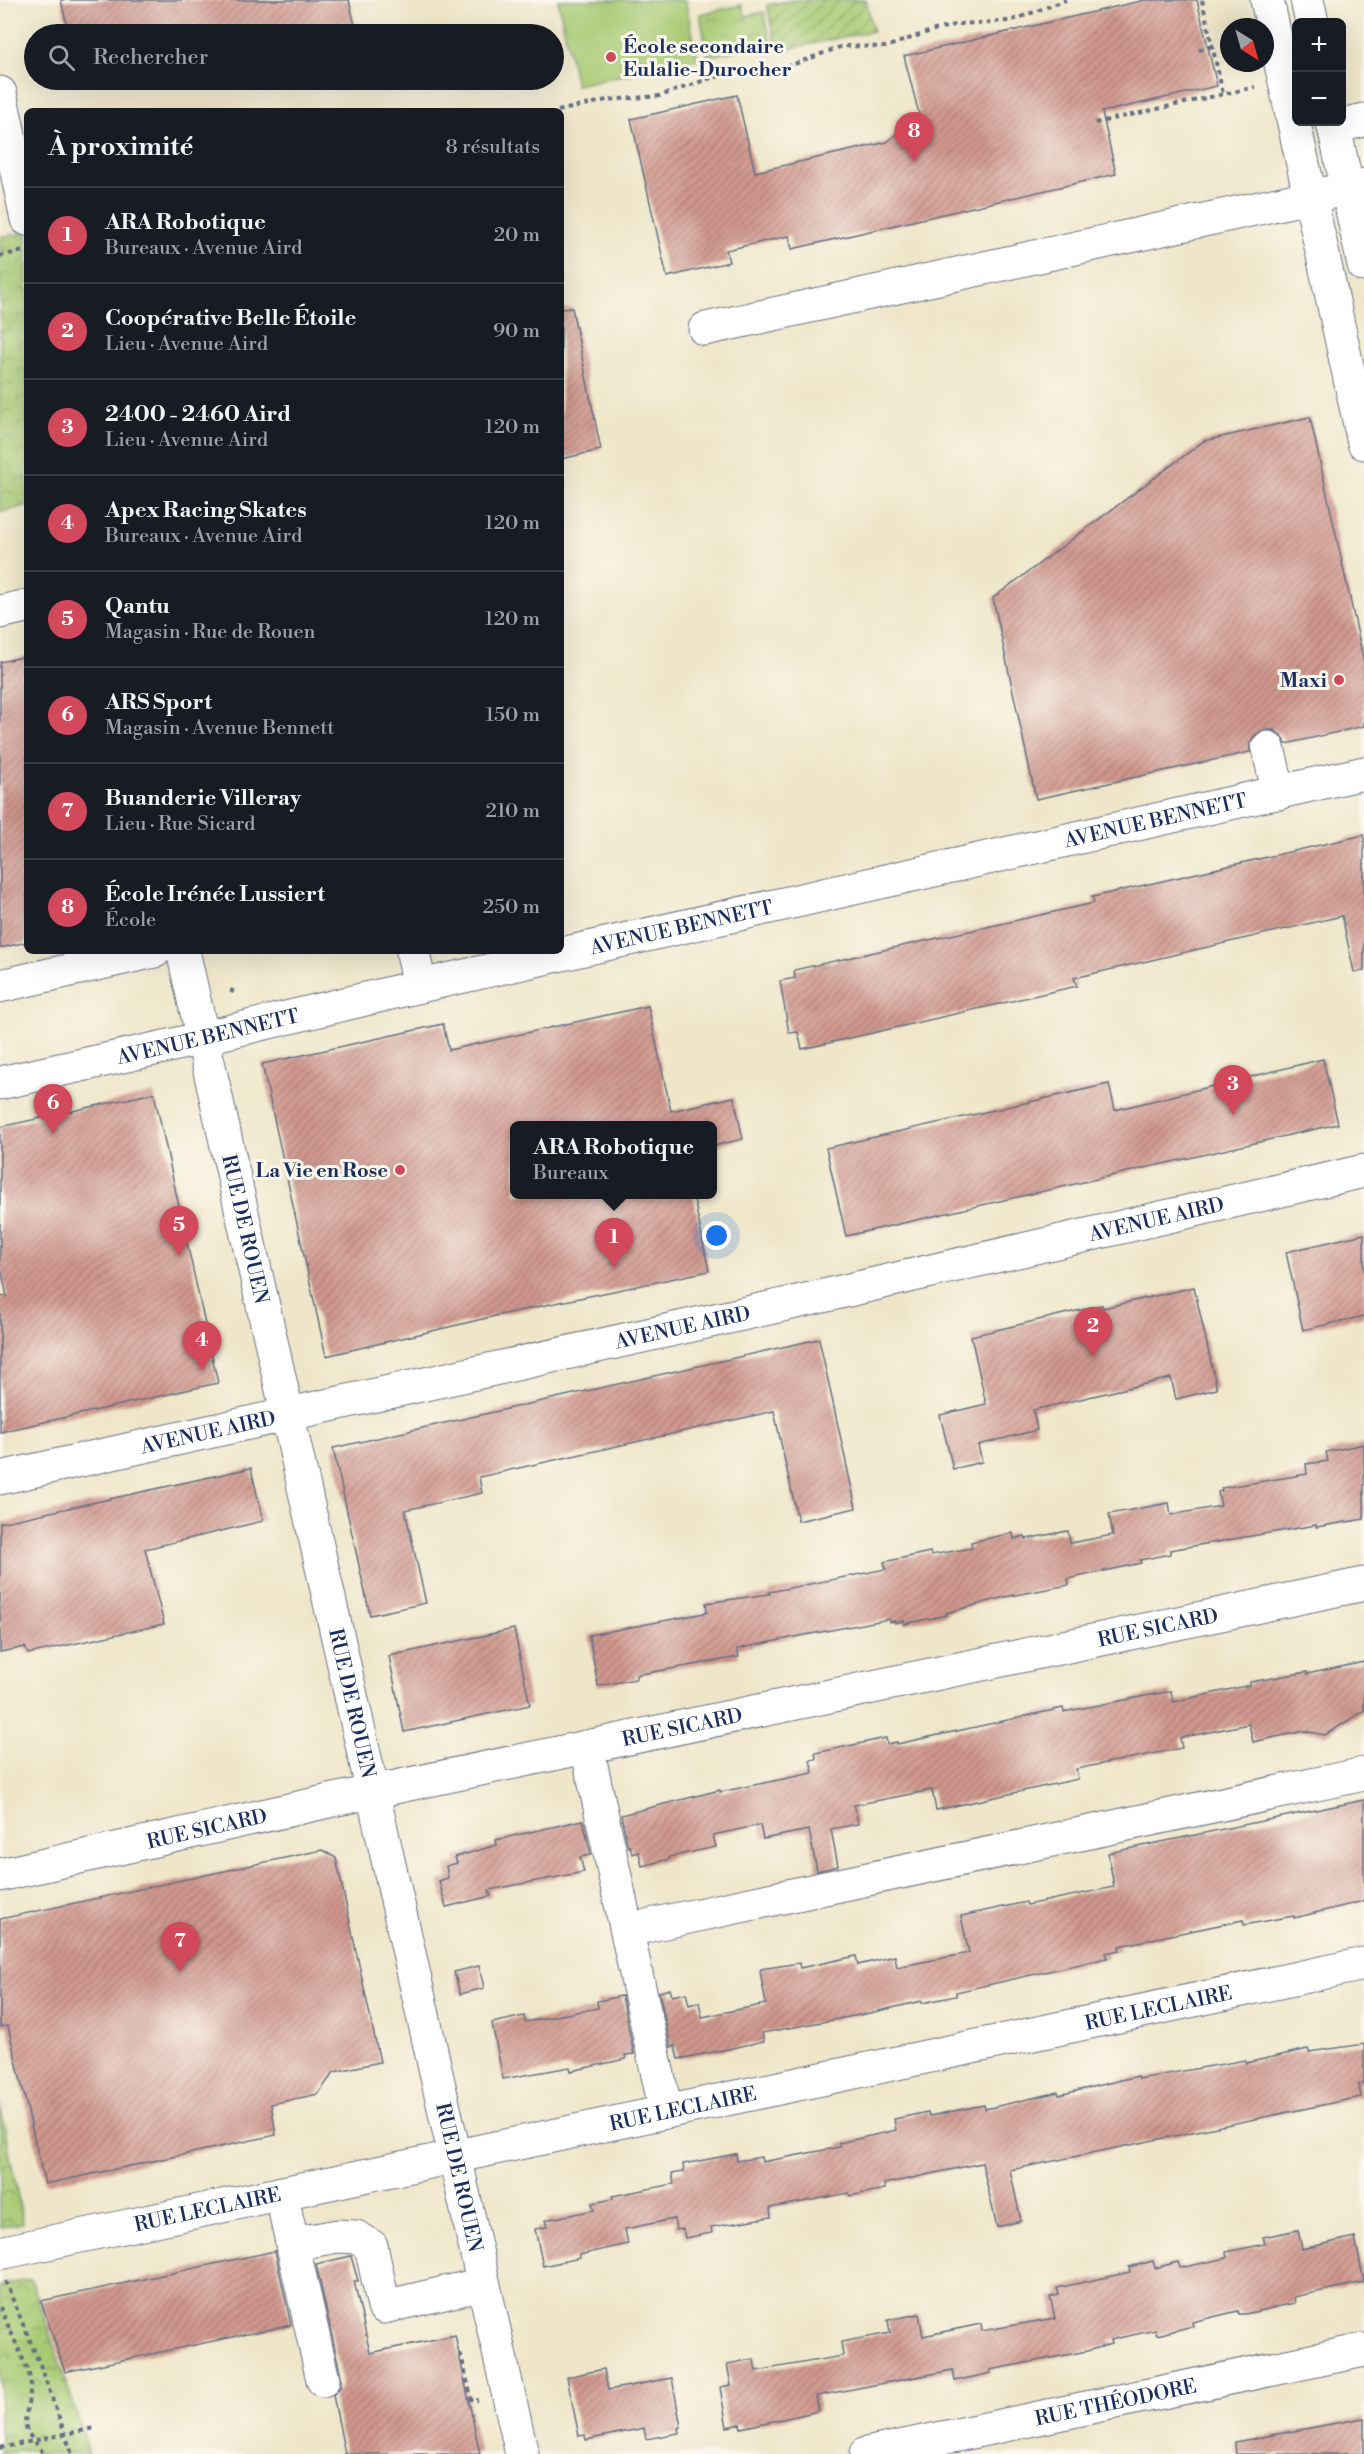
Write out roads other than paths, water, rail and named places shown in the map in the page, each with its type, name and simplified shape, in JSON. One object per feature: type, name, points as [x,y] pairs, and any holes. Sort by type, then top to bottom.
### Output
[{"type":"street","points":[[1267,0],[1310,198],[1355,361],[1364,443]]},
{"type":"street","points":[[1307,0],[1311,18]]},
{"type":"street","points":[[0,93],[23,182]]},
{"type":"street","points":[[1345,126],[1356,187],[1364,266]]},
{"type":"street","points":[[705,329],[1356,187]]},
{"type":"street","points":[[0,612],[24,607]]},
{"type":"street","points":[[1268,748],[1279,792]]},
{"type":"street","name":"AVENUE BENNETT","points":[[564,953],[1364,773]]},
{"type":"street","points":[[0,986],[142,954]]},
{"type":"street","name":"RUE DE ROUEN","points":[[184,954],[522,2454]]},
{"type":"street","points":[[413,954],[420,986]]},
{"type":"street","name":"AVENUE BENNETT","points":[[0,1083],[562,954]]},
{"type":"street","name":"AVENUE AIRD","points":[[0,1478],[810,1299],[1364,1171]]},
{"type":"street","name":"RUE SICARD","points":[[0,1875],[372,1792],[1364,1584]]},
{"type":"street","points":[[587,1747],[666,2112]]},
{"type":"street","points":[[627,1930],[1364,1774]]},
{"type":"street","name":"RUE LECLAIRE","points":[[1,2265],[281,2193],[1364,1964]]},
{"type":"street","points":[[281,2193],[322,2380]]},
{"type":"street","points":[[292,2244],[338,2236],[356,2236],[370,2246],[384,2307],[483,2284]]},
{"type":"street","name":"RUE THÉODORE","points":[[866,2454],[1364,2350]]},
{"type":"place","name":"École secondaire Eulalie-Durocher","points":[[611,57]]},
{"type":"place","name":"École Irénée Lussiert","points":[[914,162]]},
{"type":"place","name":"Maxi","points":[[1339,680]]},
{"type":"place","name":"2400 - 2460 Aird","points":[[1233,1115]]},
{"type":"place","name":"ARS Sport","points":[[53,1134]]},
{"type":"place","name":"La Vie en Rose","points":[[400,1170]]},
{"type":"place","name":"Qantu","points":[[179,1256]]},
{"type":"place","name":"ARA Robotique","points":[[614,1268]]},
{"type":"place","name":"Coopérative Belle Étoile","points":[[1093,1357]]},
{"type":"place","name":"Apex Racing Skates","points":[[202,1371]]},
{"type":"place","name":"Buanderie Villeray","points":[[180,1972]]}]
